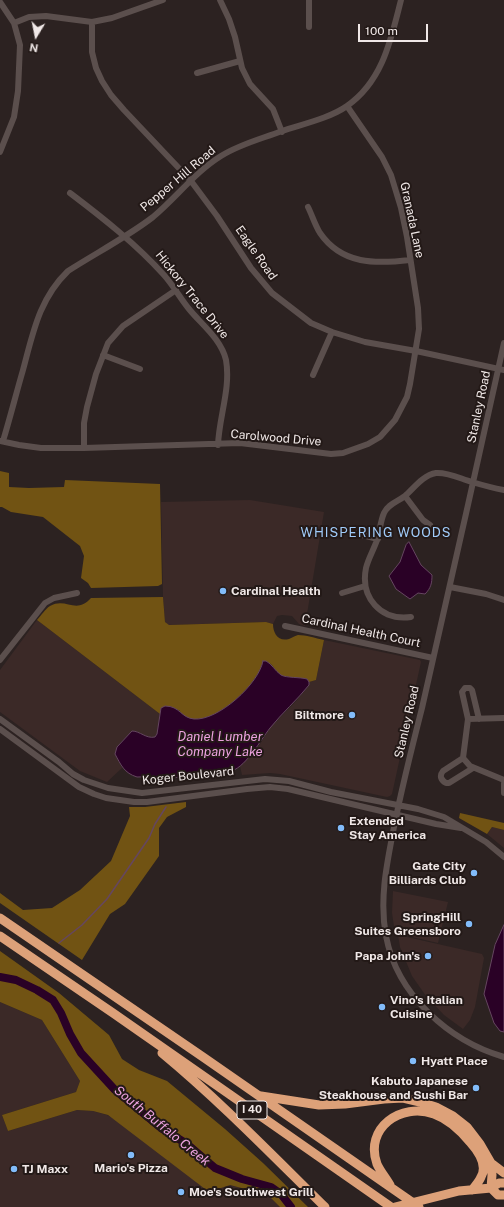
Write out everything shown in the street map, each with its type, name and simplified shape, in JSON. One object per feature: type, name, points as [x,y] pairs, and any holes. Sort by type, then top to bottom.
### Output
[{"type":"highway","name":"I 40","points":[[0,918],[419,1207]]},
{"type":"highway","name":"I 40","points":[[0,936],[391,1207]]},
{"type":"highway","points":[[113,1013],[189,1076],[241,1124],[326,1207]]},
{"type":"highway","points":[[259,1096],[319,1105],[403,1098],[436,1107],[453,1116],[467,1127],[480,1144],[491,1163],[504,1173]]},
{"type":"highway","points":[[392,1188],[378,1164],[375,1154],[376,1138],[379,1131],[391,1119],[407,1112],[420,1111],[433,1114],[457,1128],[478,1151],[484,1166],[481,1178],[472,1190]]},
{"type":"highway","points":[[491,1163],[491,1188],[498,1195],[504,1195]]},
{"type":"highway","points":[[395,1207],[443,1195],[491,1188],[499,1183],[504,1183]]},
{"type":"highway","points":[[309,1190],[316,1207]]},
{"type":"street","points":[[14,23],[30,17],[46,16],[92,22],[112,18],[163,0]]},
{"type":"street","points":[[220,0],[229,19],[235,37],[242,68],[250,84],[273,109],[282,132]]},
{"type":"street","points":[[309,0],[309,27]]},
{"type":"street","name":"Pepper Hill Road","points":[[2,441],[36,320],[45,300],[56,284],[68,271],[151,218],[171,202],[205,168],[220,157],[238,146],[282,132],[333,113],[347,106],[372,80],[383,62],[401,0]]},
{"type":"street","points":[[0,2],[14,23],[20,45],[18,91],[14,117],[0,152]]},
{"type":"street","name":"Eagle Road","points":[[92,22],[92,52],[96,68],[102,81],[124,110],[191,181],[217,216],[251,268],[272,293],[311,323],[332,332],[365,342],[501,369]]},
{"type":"street","points":[[197,73],[240,61]]},
{"type":"street","name":"Granada Lane","points":[[347,106],[382,157],[391,175],[401,208],[418,308],[419,329],[416,351]]},
{"type":"street","name":"Hickory Trace Drive","points":[[70,193],[124,236],[148,258],[165,276],[188,308],[222,348],[226,360],[227,383],[218,435],[218,445]]},
{"type":"street","points":[[308,207],[320,233],[330,244],[344,254],[358,260],[372,262],[386,263],[410,260]]},
{"type":"street","points":[[84,448],[84,423],[87,407],[108,343],[123,326],[176,290]]},
{"type":"street","points":[[313,375],[332,332]]},
{"type":"street","name":"Stanley Road","points":[[504,343],[501,369],[473,482],[450,587],[398,805],[385,872],[383,896],[386,937],[396,966],[414,997],[441,1024],[470,1043],[488,1052],[504,1057]]},
{"type":"street","name":"Carolwood Drive","points":[[2,441],[41,448],[218,445],[240,443],[331,454],[343,453],[368,444],[380,437],[389,428],[401,411],[407,397],[416,351]]},
{"type":"street","points":[[103,355],[140,369]]},
{"type":"street","points":[[411,617],[401,618],[390,616],[384,612],[369,598],[365,586],[366,566],[378,539],[384,514],[389,506],[404,496],[426,476],[436,473],[504,490]]},
{"type":"street","points":[[404,496],[423,520],[430,525]]},
{"type":"street","points":[[354,533],[378,539]]},
{"type":"street","points":[[342,593],[365,586]]},
{"type":"street","points":[[450,587],[486,594],[504,600]]},
{"type":"street","points":[[0,660],[45,603],[54,598],[77,592]]},
{"type":"street","name":"Cardinal Health Court","points":[[285,626],[433,658]]},
{"type":"street","points":[[479,719],[472,690],[470,688],[465,688],[462,692],[468,719],[463,758],[473,768],[504,780]]},
{"type":"street","points":[[468,719],[504,718]]},
{"type":"street","name":"Koger Boulevard","points":[[0,719],[73,774],[84,780],[108,788],[142,793],[252,780],[278,780],[398,805],[444,817],[486,842],[504,857]]},
{"type":"street","name":"Koger Boulevard","points":[[0,729],[79,787],[106,798],[134,802],[147,802],[270,787],[288,789],[396,815],[461,828]]},
{"type":"street","points":[[463,758],[443,771],[441,774],[443,781],[449,783],[473,768]]},
{"type":"street","points":[[504,783],[504,794]]},
{"type":"shaded area","points":[[0,471],[9,473],[9,487],[64,487],[65,480],[160,484],[162,584],[158,586],[91,588],[88,583],[81,578],[84,556],[80,546],[43,517],[11,512],[0,507]]},
{"type":"shaded area","points":[[250,500],[324,512],[305,626],[299,624],[292,616],[282,615],[277,616],[273,624],[266,622],[168,625],[165,622],[163,597],[161,502]]},
{"type":"shaded area","points":[[163,597],[165,622],[169,625],[266,622],[273,624],[274,631],[277,636],[285,640],[298,635],[324,640],[316,680],[309,682],[307,679],[283,676],[278,673],[272,665],[263,661],[253,681],[244,692],[233,702],[210,716],[198,719],[188,718],[179,710],[161,709],[160,714],[37,620],[48,607],[61,603],[76,606],[86,603],[91,598]]},
{"type":"shaded area","points":[[37,620],[160,714],[157,734],[155,737],[146,737],[136,731],[132,731],[117,747],[115,754],[122,768],[107,782],[80,771],[0,712],[0,670]]},
{"type":"shaded area","points":[[324,640],[420,660],[421,662],[392,794],[390,796],[387,797],[280,774],[270,773],[242,775],[240,766],[258,747],[270,728],[297,700],[309,685],[309,682],[316,680]]},
{"type":"shaded area","points":[[186,802],[186,807],[167,817],[159,828],[159,856],[125,904],[110,914],[82,960],[0,903],[0,893],[23,910],[52,908],[80,890],[111,861],[130,816],[129,807],[145,807]]},
{"type":"shaded area","points":[[460,813],[504,823],[504,830],[492,827],[487,834],[459,818]]},
{"type":"shaded area","points":[[492,827],[504,830],[504,848],[487,834]]},
{"type":"shaded area","points":[[393,891],[448,902],[438,943],[395,933],[392,913]]},
{"type":"shaded area","points":[[398,935],[482,954],[484,958],[475,1007],[470,1020],[463,1029],[444,1015],[426,996],[412,976],[400,947]]},
{"type":"shaded area","points":[[0,951],[59,993],[109,1035],[122,1059],[139,1070],[167,1081],[225,1129],[263,1163],[308,1207],[280,1207],[268,1195],[230,1185],[209,1192],[108,1115],[93,1111],[77,1110],[8,1131],[2,1115],[76,1092],[80,1081],[42,1020],[0,1002]]},
{"type":"shaded area","points":[[0,1002],[42,1020],[80,1081],[76,1092],[2,1115],[8,1131],[77,1110],[93,1111],[107,1115],[230,1185],[268,1195],[280,1207],[0,1207]]},
{"type":"water","points":[[409,542],[421,565],[432,575],[429,590],[425,594],[418,593],[410,599],[396,589],[389,576],[400,562],[406,545]]},
{"type":"water","name":"Daniel Lumber Company Lake","points":[[263,661],[268,662],[283,676],[307,679],[309,685],[275,722],[258,746],[238,768],[222,774],[211,776],[137,777],[123,768],[115,754],[117,747],[132,731],[149,737],[155,737],[157,734],[161,708],[165,706],[174,708],[186,717],[194,719],[204,718],[214,714],[225,708],[246,690],[260,670]]},
{"type":"water","points":[[504,925],[504,1032],[500,1031],[494,1023],[484,994],[495,945]]},
{"type":"waterway","points":[[59,943],[82,925],[107,899],[149,838],[155,824],[166,807]]},
{"type":"waterway","name":"South Buffalo Creek","points":[[0,977],[16,980],[53,1000],[81,1053],[115,1090],[161,1128],[187,1144],[215,1168],[242,1179],[271,1187],[281,1194],[291,1207]]},
{"type":"place","name":"Cardinal Health","points":[[223,591]]},
{"type":"place","name":"Biltmore","points":[[352,715]]},
{"type":"place","name":"Extended Stay America","points":[[341,828]]},
{"type":"place","name":"Gate City Billiards Club","points":[[474,873]]},
{"type":"place","name":"SpringHill Suites Greensboro","points":[[469,924]]},
{"type":"place","name":"Papa John's","points":[[428,956]]},
{"type":"place","name":"Vino's Italian Cuisine","points":[[382,1007]]},
{"type":"place","name":"Hyatt Place","points":[[413,1061]]},
{"type":"place","name":"Kabuto Japanese Steakhouse and Sushi Bar","points":[[476,1088]]},
{"type":"place","name":"Mario's Pizza","points":[[131,1155]]},
{"type":"place","name":"TJ Maxx","points":[[14,1169]]},
{"type":"place","name":"Moe's Southwest Grill","points":[[181,1192]]},
{"type":"district","name":"WHISPERING WOODS","points":[[376,533]]}]
